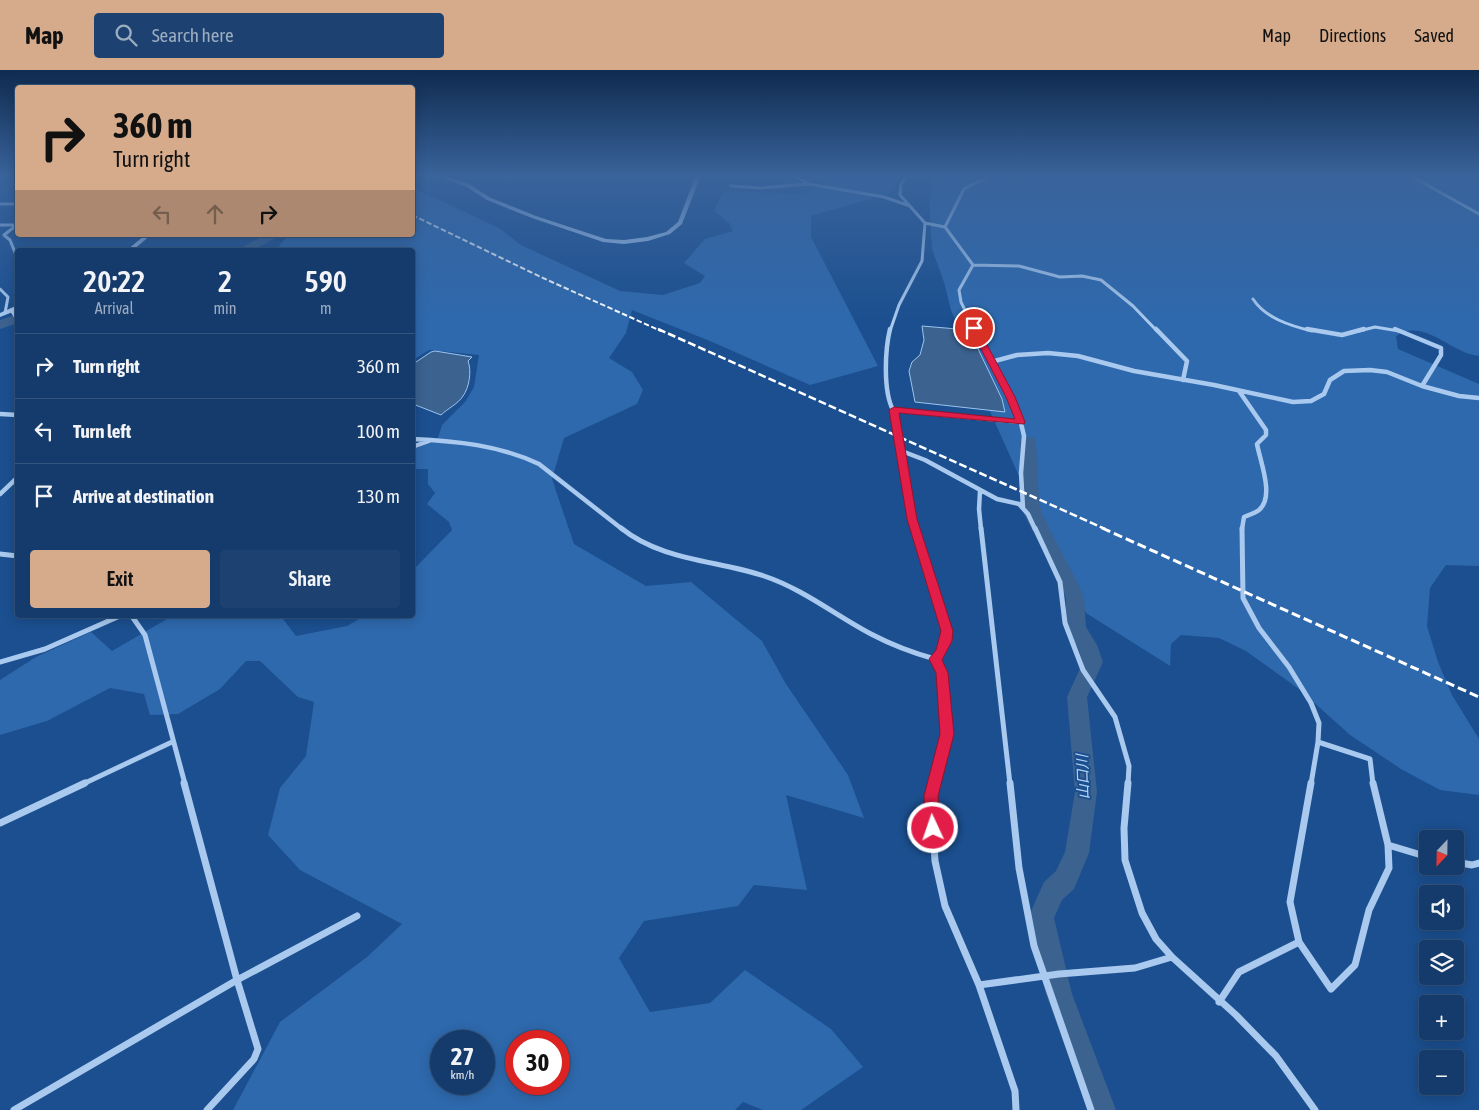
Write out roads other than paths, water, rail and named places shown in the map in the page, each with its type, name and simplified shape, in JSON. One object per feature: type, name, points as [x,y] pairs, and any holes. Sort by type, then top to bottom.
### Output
[{"type":"street","points":[[553,224],[605,241],[624,242],[648,239],[668,233],[679,224]]},
{"type":"street","points":[[925,224],[921,263],[892,317],[886,342],[888,396],[890,405],[894,410],[899,450],[912,519],[947,631],[946,641],[935,659]]},
{"type":"street","points":[[928,224],[946,227],[973,265]]},
{"type":"street","points":[[0,225],[15,225]]},
{"type":"street","points":[[15,226],[2,236],[10,240],[15,252]]},
{"type":"street","points":[[132,248],[146,237]]},
{"type":"street","points":[[973,265],[959,290],[960,296],[991,362],[1011,397],[1021,422],[1024,436],[1021,490],[1023,511]]},
{"type":"street","points":[[973,265],[1019,266],[1060,277],[1082,276],[1100,280],[1133,306],[1187,360],[1183,380]]},
{"type":"street","points":[[0,289],[8,297],[8,311]]},
{"type":"street","points":[[1253,299],[1254,304],[1268,313],[1312,332],[1327,335],[1344,335],[1376,327],[1392,330],[1441,348],[1441,355],[1422,386]]},
{"type":"street","points":[[991,362],[1017,355],[1048,353],[1078,356],[1134,371],[1293,402],[1311,401],[1324,394],[1330,380],[1344,371],[1370,370],[1387,372],[1422,386],[1459,396],[1479,398]]},
{"type":"street","points":[[1239,390],[1266,430],[1266,435],[1257,444],[1267,499],[1260,509],[1244,517],[1240,533],[1243,598],[1259,628],[1289,667],[1311,703],[1319,723],[1318,742],[1290,902],[1299,942],[1331,989],[1355,965],[1369,910],[1389,868],[1388,845],[1373,784],[1370,759],[1318,742]]},
{"type":"street","points":[[894,410],[1021,422]]},
{"type":"street","points":[[0,414],[15,416]]},
{"type":"street","points":[[415,439],[435,440],[513,453],[528,458],[539,464],[628,534],[667,553],[764,576],[803,593],[871,634],[908,651],[935,659],[942,673],[947,734],[931,796],[935,861],[945,906],[979,985],[1015,1091],[1016,1110]]},
{"type":"street","points":[[415,446],[435,440]]},
{"type":"street","points":[[899,450],[925,460],[997,499],[1019,504],[1023,511],[1028,514],[1060,582],[1065,623],[1083,670],[1115,717],[1129,766],[1124,828],[1125,860],[1142,912],[1156,939],[1172,958],[1219,1002],[1236,1015],[1276,1056],[1315,1110]]},
{"type":"street","points":[[0,494],[15,480]]},
{"type":"street","points":[[980,491],[979,509],[1019,868],[1034,946],[1091,1110]]},
{"type":"street","points":[[0,554],[15,556]]},
{"type":"street","points":[[0,662],[14,660],[34,653],[115,618]]},
{"type":"street","points":[[133,618],[145,635],[172,742],[237,980],[258,1049],[254,1059],[206,1110]]},
{"type":"street","points":[[0,823],[172,742]]},
{"type":"street","points":[[1388,845],[1419,854]]},
{"type":"street","points":[[1464,864],[1472,865],[1479,863]]},
{"type":"street","points":[[14,1110],[237,980],[357,916]]},
{"type":"street","points":[[1219,1002],[1239,972],[1299,942]]},
{"type":"street","points":[[979,985],[1159,964],[1172,958]]},
{"type":"waterway","points":[[247,248],[271,237]]},
{"type":"waterway","points":[[0,325],[15,319]]},
{"type":"waterway","name":"山口川","points":[[1028,442],[1030,502],[1033,514],[1072,590],[1075,598],[1076,629],[1087,645],[1093,662],[1077,697],[1086,792],[1077,853],[1065,880],[1053,891],[1041,918],[1059,994],[1102,1110]]},
{"type":"railway","points":[[430,224],[543,278],[661,331]]},
{"type":"railway","points":[[658,329],[1105,529]]},
{"type":"railway","points":[[1102,528],[1479,697]]}]
